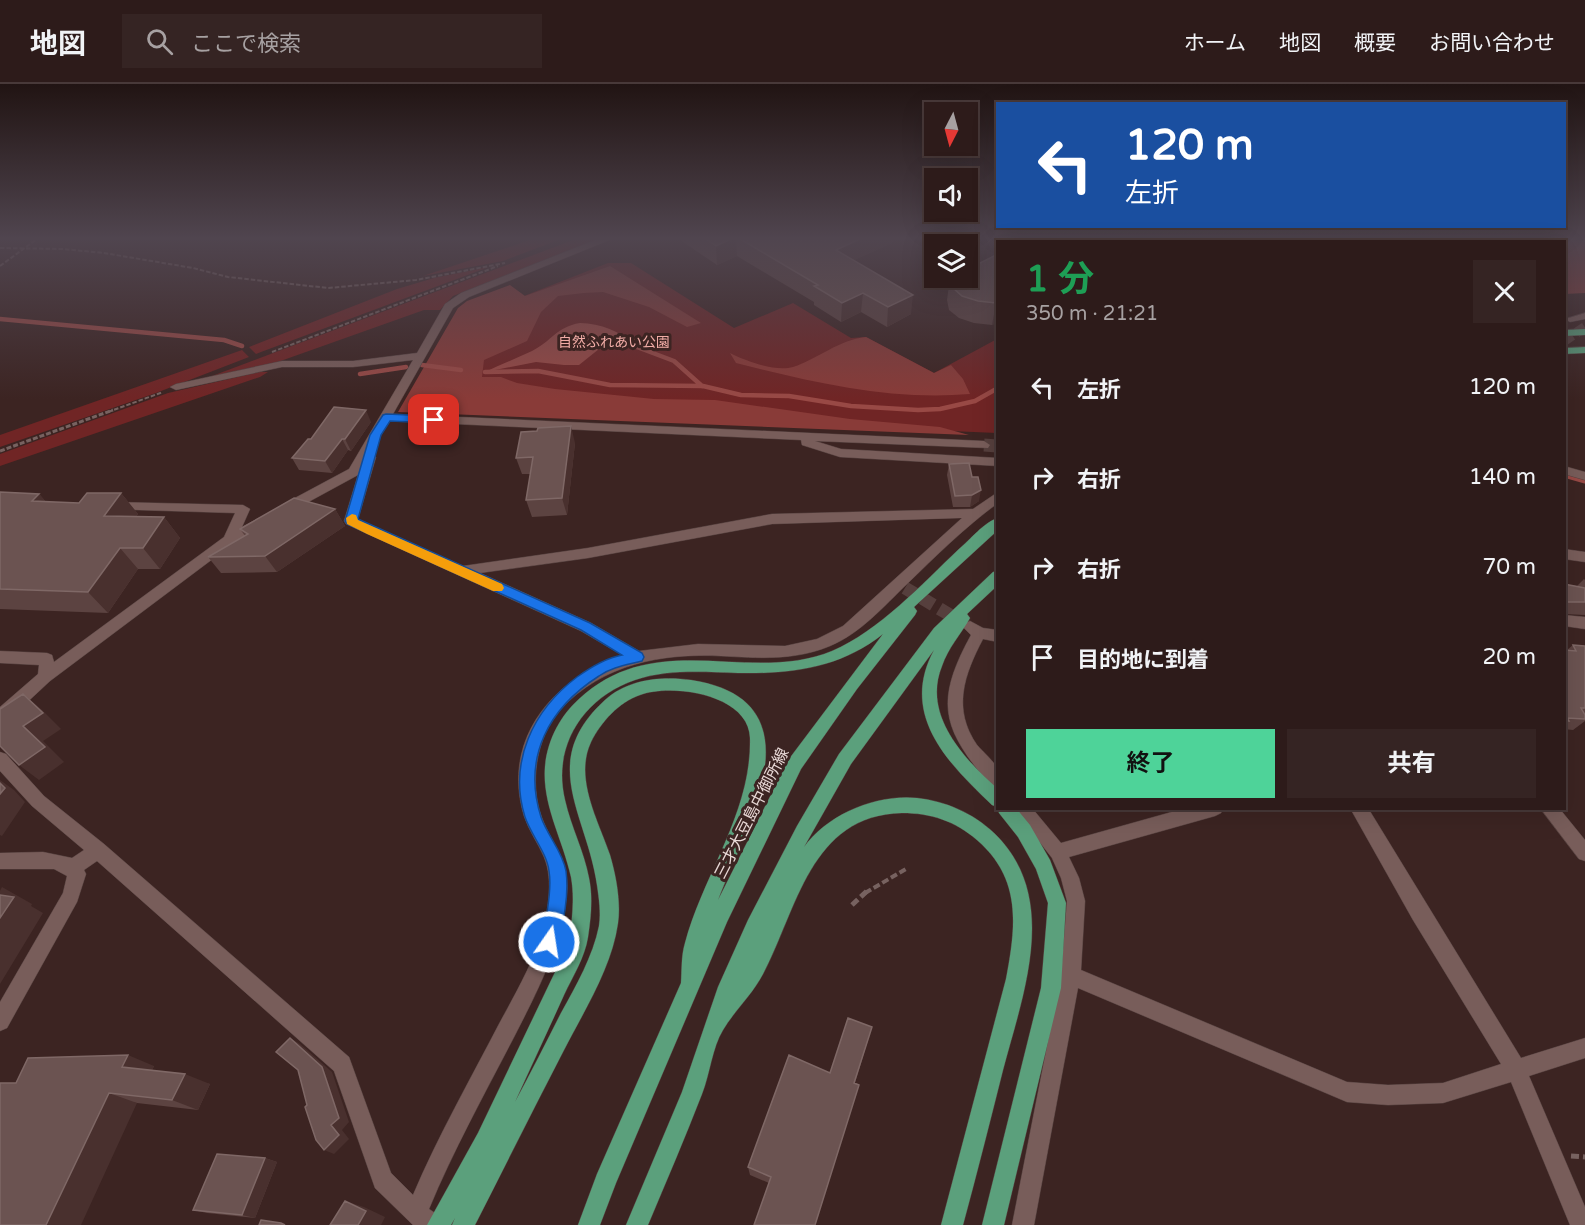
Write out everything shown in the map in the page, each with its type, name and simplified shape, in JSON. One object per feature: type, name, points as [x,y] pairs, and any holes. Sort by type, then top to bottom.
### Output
[{"type":"main road","points":[[1566,333],[1585,332]]},
{"type":"main road","points":[[1566,353],[1585,350]]},
{"type":"main road","name":"三才大豆島中御所線","points":[[589,1225],[605,1182],[720,916],[795,764],[871,660],[944,570],[996,524]]},
{"type":"main road","points":[[438,1225],[486,1141],[577,946],[582,917],[580,878],[553,780],[555,754],[562,730],[568,721],[581,705],[600,690],[626,675],[657,667],[684,664],[785,667],[830,658],[857,646],[874,633],[944,570]]},
{"type":"main road","points":[[637,1225],[692,1093],[725,994],[755,926],[803,832],[845,759],[939,632],[996,578]]},
{"type":"main road","points":[[977,596],[932,670],[929,692],[933,719],[945,742],[965,770],[996,798]]},
{"type":"main road","points":[[460,1224],[589,980],[606,934],[612,908],[602,858],[586,819],[576,781],[576,761],[585,738],[603,712],[616,699],[633,690],[658,684],[690,685],[731,697],[748,715],[758,735],[755,781],[749,803],[725,857],[693,946],[691,984]]},
{"type":"main road","points":[[715,1024],[733,1003],[756,968],[807,858],[826,835],[845,822],[876,808],[898,805],[919,805],[960,817],[985,835],[1008,862],[1022,900],[1022,932],[1016,980],[952,1225]]},
{"type":"main road","points":[[993,1225],[1051,988],[1057,903],[1044,866],[1024,831],[1007,810]]},
{"type":"street","points":[[0,717],[45,677],[229,540],[354,472],[449,306],[472,292]]},
{"type":"street","points":[[1570,319],[1585,316]]},
{"type":"street","points":[[176,387],[282,364],[353,364],[419,356]]},
{"type":"street","points":[[386,417],[984,445]]},
{"type":"street","points":[[376,435],[351,521],[586,627],[637,657]]},
{"type":"street","points":[[789,436],[840,453],[996,462]]},
{"type":"street","points":[[1566,471],[1585,476]]},
{"type":"street","points":[[416,1214],[434,1167],[516,1012],[549,942],[556,911],[557,870],[533,817],[528,769],[532,744],[541,724],[554,706],[595,671],[617,661],[674,649],[773,653],[810,648],[847,632],[902,586],[974,513],[996,497]]},
{"type":"street","points":[[104,506],[243,508],[229,540]]},
{"type":"street","points":[[460,571],[577,554],[772,519],[974,513]]},
{"type":"street","points":[[1566,554],[1585,557]]},
{"type":"street","points":[[1566,620],[1585,623]]},
{"type":"street","points":[[996,635],[975,630],[956,694],[955,717],[974,755],[996,780]]},
{"type":"street","points":[[0,657],[47,659],[45,677]]},
{"type":"street","points":[[0,759],[38,801],[98,850],[342,1064],[383,1180],[416,1214],[433,1225]]},
{"type":"street","points":[[1023,810],[1058,852],[1070,878],[1076,901],[1071,975],[1023,1225]]},
{"type":"street","points":[[1058,852],[1208,810]]},
{"type":"street","points":[[1359,810],[1516,1071],[1581,1225]]},
{"type":"street","points":[[1550,810],[1585,853]]},
{"type":"street","points":[[75,867],[98,850]]},
{"type":"street","points":[[0,861],[46,860],[75,867]]},
{"type":"street","points":[[0,1021],[71,896],[77,874],[75,867]]},
{"type":"street","points":[[1071,975],[1347,1092],[1388,1095],[1443,1093],[1585,1048]]},
{"type":"path","points":[[262,356],[429,292]]},
{"type":"path","points":[[0,451],[176,387]]},
{"type":"path","points":[[852,905],[867,889],[906,869]]},
{"type":"green space","points":[[389,292],[421,292],[256,354],[249,347]]},
{"type":"green space","points":[[435,292],[463,292],[453,296],[440,310],[424,310],[275,363],[204,379]]},
{"type":"green space","name":"自然ふれあい公園","points":[[534,292],[677,292],[734,328],[793,303],[851,338],[866,337],[934,373],[996,340],[996,433],[450,410],[524,296]]},
{"type":"green space","points":[[242,350],[249,357],[156,393],[0,447],[0,435]]},
{"type":"green space","points":[[259,372],[268,372],[260,377],[0,466],[0,454],[168,393]]},
{"type":"shaded area","points":[[491,292],[520,292],[525,296],[536,292],[598,292],[558,296],[541,312],[527,341],[484,360],[482,377],[501,377],[517,383],[555,389],[654,399],[715,400],[850,419],[940,427],[969,435],[398,412],[458,308],[467,301]]},
{"type":"shaded area","points":[[604,292],[652,292],[701,323],[687,327],[649,307]]},
{"type":"shaded area","points":[[1566,292],[1585,293],[1566,294]]},
{"type":"shaded area","points":[[580,323],[610,329],[629,340],[634,346],[599,349],[579,365],[536,362],[485,372],[532,351],[565,328]]},
{"type":"shaded area","points":[[866,337],[934,373],[951,365],[963,379],[970,394],[911,395],[852,388],[736,363],[730,353],[761,365],[786,368],[802,364],[846,342]]},
{"type":"building","points":[[824,292],[908,292],[913,295],[888,307],[863,293],[842,303]]},
{"type":"building","points":[[958,292],[996,292],[996,303],[978,301]]},
{"type":"building","points":[[334,407],[366,410],[345,439],[342,439],[325,461],[292,458],[308,439],[311,439]]},
{"type":"building","points":[[571,426],[562,498],[526,500],[533,457],[516,458],[521,432],[537,431],[538,428]]},
{"type":"building","points":[[969,463],[972,477],[978,477],[981,490],[972,495],[955,496],[949,464]]},
{"type":"building","points":[[0,492],[39,494],[32,501],[79,503],[87,493],[121,493],[104,516],[164,517],[143,548],[120,548],[88,592],[0,589]]},
{"type":"building","points":[[294,498],[335,509],[265,556],[208,557],[248,534],[240,529]]},
{"type":"building","points":[[1566,584],[1585,588],[1585,602],[1566,602]]},
{"type":"building","points":[[1573,645],[1585,646],[1585,708],[1581,708],[1585,719],[1567,718],[1569,721],[1566,721],[1566,650],[1576,651]]},
{"type":"building","points":[[23,694],[43,713],[23,726],[45,747],[19,765],[0,746],[0,709]]},
{"type":"building","points":[[0,783],[5,788],[0,794]]},
{"type":"building","points":[[0,895],[14,897],[0,918]]},
{"type":"building","points":[[848,1018],[872,1027],[854,1083],[859,1085],[815,1225],[754,1225],[771,1177],[748,1167],[789,1055],[830,1073]]},
{"type":"building","points":[[290,1038],[322,1067],[339,1118],[331,1125],[339,1135],[324,1150],[316,1140],[305,1107],[307,1105],[298,1070],[276,1052]]},
{"type":"building","points":[[128,1055],[122,1067],[185,1074],[172,1100],[109,1093],[46,1225],[0,1225],[0,1083],[16,1083],[28,1058]]},
{"type":"building","points":[[217,1154],[265,1158],[242,1215],[193,1210]]},
{"type":"building","points":[[345,1201],[366,1211],[358,1225],[330,1225]]},
{"type":"building","points":[[261,1220],[281,1223],[285,1225],[259,1225]]},
{"type":"waterway","points":[[0,319],[224,340],[242,346]]},
{"type":"waterway","points":[[629,344],[674,361],[702,386]]},
{"type":"waterway","points":[[422,365],[461,370]]},
{"type":"waterway","points":[[360,374],[406,367]]},
{"type":"waterway","points":[[485,372],[538,371],[610,385],[702,386]]},
{"type":"waterway","points":[[702,386],[741,395],[789,396],[851,406],[918,410],[940,409],[975,401],[996,389]]},
{"type":"waterway","points":[[1566,476],[1585,481]]},
{"type":"tunnel","points":[[1566,340],[1585,327]]},
{"type":"tunnel","points":[[984,445],[996,446]]},
{"type":"tunnel","points":[[905,588],[965,624]]},
{"type":"slow traffic","points":[[352,518],[351,521],[371,531],[497,588]]},
{"type":"route","points":[[434,420],[386,417],[376,435],[351,521],[586,627],[637,657],[617,661],[595,671],[575,687],[554,706],[541,724],[532,744],[528,769],[533,817],[557,870],[556,911],[549,942]]}]
